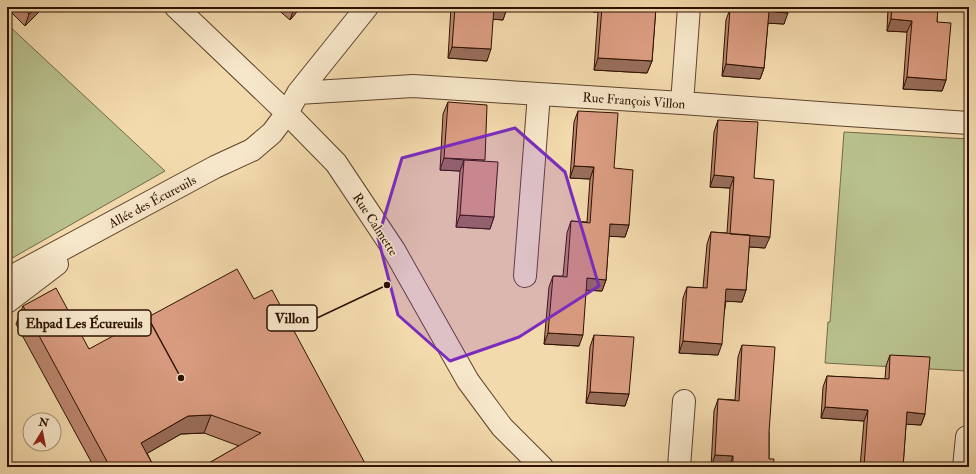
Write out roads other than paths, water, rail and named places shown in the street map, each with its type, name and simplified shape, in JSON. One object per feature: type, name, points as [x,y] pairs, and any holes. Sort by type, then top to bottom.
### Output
[{"type":"street","name":"Rue Calmette","points":[[176,7],[287,113],[336,163],[394,250],[468,381],[502,427],[542,467]]},
{"type":"street","name":"Allée des Écureuils","points":[[7,279],[215,167],[252,150],[272,133],[287,113],[298,93],[367,7]]},
{"type":"street","points":[[682,103],[689,7]]},
{"type":"street","name":"Rue François Villon","points":[[298,93],[413,86],[969,123]]},
{"type":"street","points":[[525,276],[540,94]]},
{"type":"street","points":[[7,302],[112,223]]},
{"type":"street","points":[[679,467],[684,401]]},
{"type":"street","points":[[964,467],[967,437]]},
{"type":"place","name":"Villon","points":[[387,285]]},
{"type":"place","name":"Ehpad Les Écureuils","points":[[181,378]]}]
